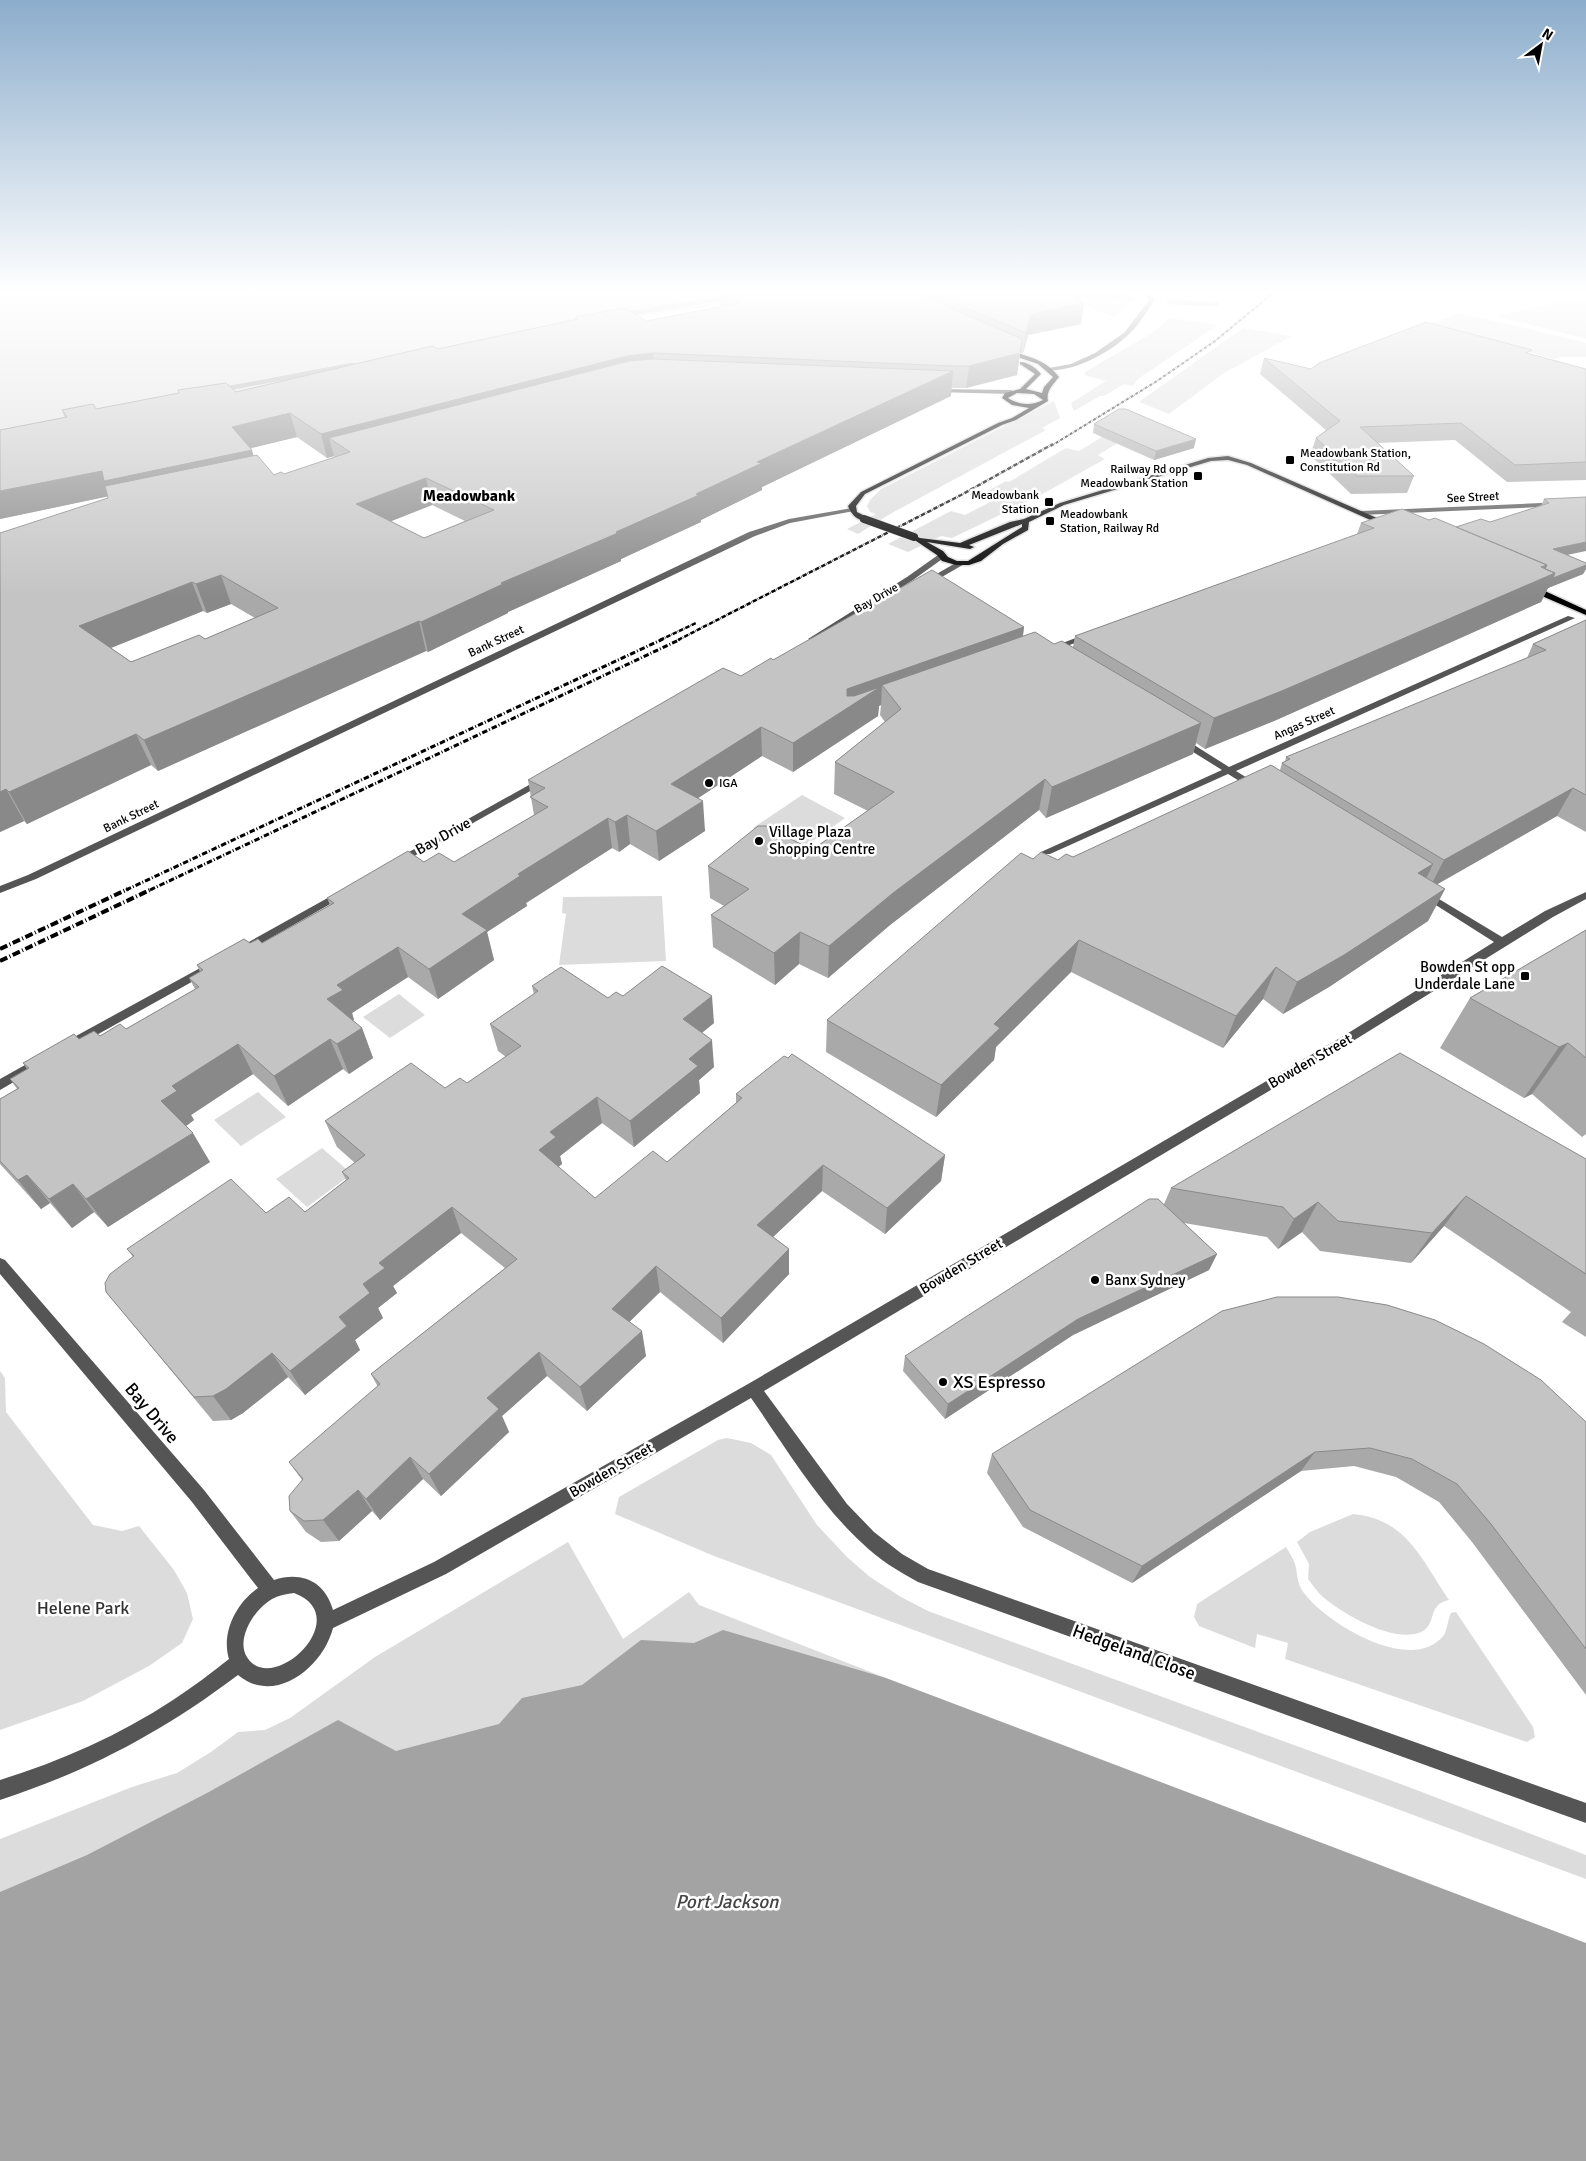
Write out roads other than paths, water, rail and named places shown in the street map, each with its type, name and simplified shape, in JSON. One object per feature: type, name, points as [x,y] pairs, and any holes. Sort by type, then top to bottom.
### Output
[{"type":"main road","points":[[1007,395],[1005,396],[1006,400],[1014,404],[1037,405]]},
{"type":"main road","points":[[980,556],[977,550],[959,545],[929,543],[864,519],[852,510],[854,501],[869,489],[1000,424],[1014,419],[1046,400],[1044,396]]},
{"type":"main road","points":[[1000,424],[1012,412],[1014,404]]},
{"type":"main road","points":[[941,555],[946,547],[959,545],[1013,524],[1026,522],[1050,509],[1069,502],[1221,458],[1250,464],[1397,529]]},
{"type":"main road","points":[[929,543],[949,561],[962,563],[974,561],[1025,528],[1026,522]]},
{"type":"main road","points":[[1523,585],[1586,612]]},
{"type":"street","points":[[970,395],[1006,400]]},
{"type":"street","name":"See Street","points":[[1361,513],[1586,503]]},
{"type":"street","name":"Bank Street","points":[[0,890],[40,873],[752,534],[789,521],[852,510]]},
{"type":"street","name":"Bay Drive","points":[[884,606],[808,642],[849,614],[914,577],[941,555]]},
{"type":"street","points":[[920,586],[962,563]]},
{"type":"street","points":[[914,577],[920,586],[937,591]]},
{"type":"street","name":"Angas Street","points":[[1046,852],[1571,618]]},
{"type":"street","points":[[1039,653],[1094,634]]},
{"type":"street","points":[[1171,734],[1270,796]]},
{"type":"street","name":"Bay Drive","points":[[389,866],[557,772]]},
{"type":"street","points":[[1415,887],[1502,942]]},
{"type":"street","points":[[233,954],[348,889]]},
{"type":"street","name":"Bowden Street","points":[[327,1622],[440,1568],[753,1388],[1349,1038],[1549,914],[1586,895]]},
{"type":"street","points":[[69,1045],[208,968]]},
{"type":"street","points":[[0,1085],[52,1055]]},
{"type":"street","name":"Bay Drive","points":[[0,1264],[198,1496],[270,1590]]},
{"type":"street","name":"Hedgeland Close","points":[[753,1388],[842,1510],[868,1538],[924,1576],[1586,1814]]},
{"type":"street","points":[[294,1584],[310,1589],[322,1600],[326,1610],[327,1622],[324,1635],[308,1660],[296,1669],[270,1678],[257,1677],[247,1671],[235,1652],[238,1626],[246,1611],[257,1599],[270,1590],[294,1584]]},
{"type":"street","points":[[0,1790],[35,1779],[107,1747],[171,1712],[240,1662]]},
{"type":"water","name":"Port Jackson","points":[[723,1630],[886,1678],[1586,1943],[1586,2161],[0,2161],[0,1892],[87,1855],[207,1793],[338,1720],[396,1751],[499,1724],[522,1698],[582,1685],[641,1640],[694,1643]]},
{"type":"railway","points":[[1051,446],[1134,395]]},
{"type":"railway","points":[[678,640],[961,495],[1053,444]]},
{"type":"railway","points":[[660,640],[696,623]]},
{"type":"railway","points":[[126,890],[663,639]]},
{"type":"railway","points":[[150,890],[681,639]]},
{"type":"railway","points":[[0,949],[128,889]]},
{"type":"railway","points":[[0,961],[152,889]]},
{"type":"place","name":"Meadowbank Station, Constitution Rd","points":[[1290,460]]},
{"type":"place","name":"Railway Rd opp Meadowbank Station","points":[[1198,476]]},
{"type":"place","name":"Meadowbank Station","points":[[1049,502]]},
{"type":"place","name":"Meadowbank Station, Railway Rd","points":[[1050,521]]},
{"type":"place","name":"IGA","points":[[709,783]]},
{"type":"place","name":"Village Plaza Shopping Centre","points":[[759,841]]},
{"type":"place","name":"Bowden St opp Underdale Lane","points":[[1525,976]]},
{"type":"place","name":"Banx Sydney","points":[[1095,1280]]},
{"type":"place","name":"XS Espresso","points":[[943,1382]]},
{"type":"district","name":"Meadowbank","points":[[469,495]]},
{"type":"park label","name":"Helene Park","points":[[83,1608]]}]
